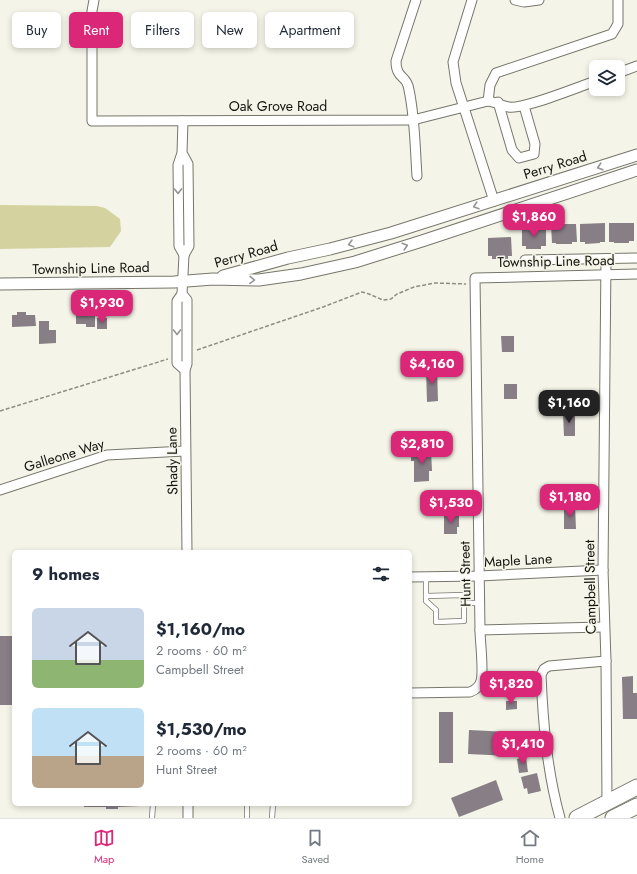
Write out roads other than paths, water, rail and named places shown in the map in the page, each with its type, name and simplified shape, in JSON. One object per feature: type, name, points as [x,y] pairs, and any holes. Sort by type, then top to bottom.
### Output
[{"type":"main road","points":[[576,818],[637,787]]},
{"type":"main road","points":[[613,818],[637,806]]},
{"type":"street","name":"Oak Grove Road","points":[[94,0],[92,10],[92,121],[413,120],[493,102]]},
{"type":"street","points":[[416,0],[396,61],[396,69],[399,75],[406,80],[409,89],[417,176]]},
{"type":"street","points":[[472,0],[453,62],[456,83],[463,108],[494,201]]},
{"type":"street","points":[[515,0],[524,2],[539,0]]},
{"type":"street","points":[[524,106],[535,144],[534,154],[519,158],[512,150],[493,102],[490,85],[496,73],[612,34],[618,24],[618,0]]},
{"type":"street","points":[[625,70],[637,66]]},
{"type":"street","points":[[493,102],[510,107],[524,106],[589,83]]},
{"type":"street","points":[[182,281],[184,255],[179,246],[178,165],[182,153],[183,121]]},
{"type":"street","name":"Perry Road","points":[[213,279],[288,258],[391,233],[637,155]]},
{"type":"street","name":"Perry Road","points":[[213,279],[270,280],[343,265],[422,241],[637,170]]},
{"type":"street","name":"Campbell Street","points":[[606,258],[603,570],[606,661],[607,802]]},
{"type":"street","points":[[525,260],[637,258]]},
{"type":"street","name":"Township Line Road","points":[[475,278],[637,274]]},
{"type":"street","name":"Hunt Street","points":[[412,693],[463,693],[474,691],[479,685],[482,677],[479,603],[475,278]]},
{"type":"street","name":"Township Line Road","points":[[0,284],[182,281],[213,279]]},
{"type":"street","name":"Shady Lane","points":[[182,281],[182,294],[187,300],[187,364],[185,370],[187,550]]},
{"type":"street","name":"Galleone Way","points":[[0,490],[107,455],[186,452]]},
{"type":"street","name":"Maple Lane","points":[[412,577],[479,576],[603,570]]},
{"type":"street","points":[[480,630],[604,627]]},
{"type":"street","points":[[560,818],[549,771],[540,674],[549,666],[606,661]]},
{"type":"street","points":[[188,806],[188,818]]},
{"type":"lane","points":[[426,576],[426,596],[426,601],[436,610],[436,622],[464,621],[463,595],[426,596]]},
{"type":"lane","points":[[464,603],[479,603]]},
{"type":"lane","points":[[152,818],[153,806]]},
{"type":"lane","points":[[247,806],[247,818]]},
{"type":"lane","points":[[272,806],[272,818]]}]
